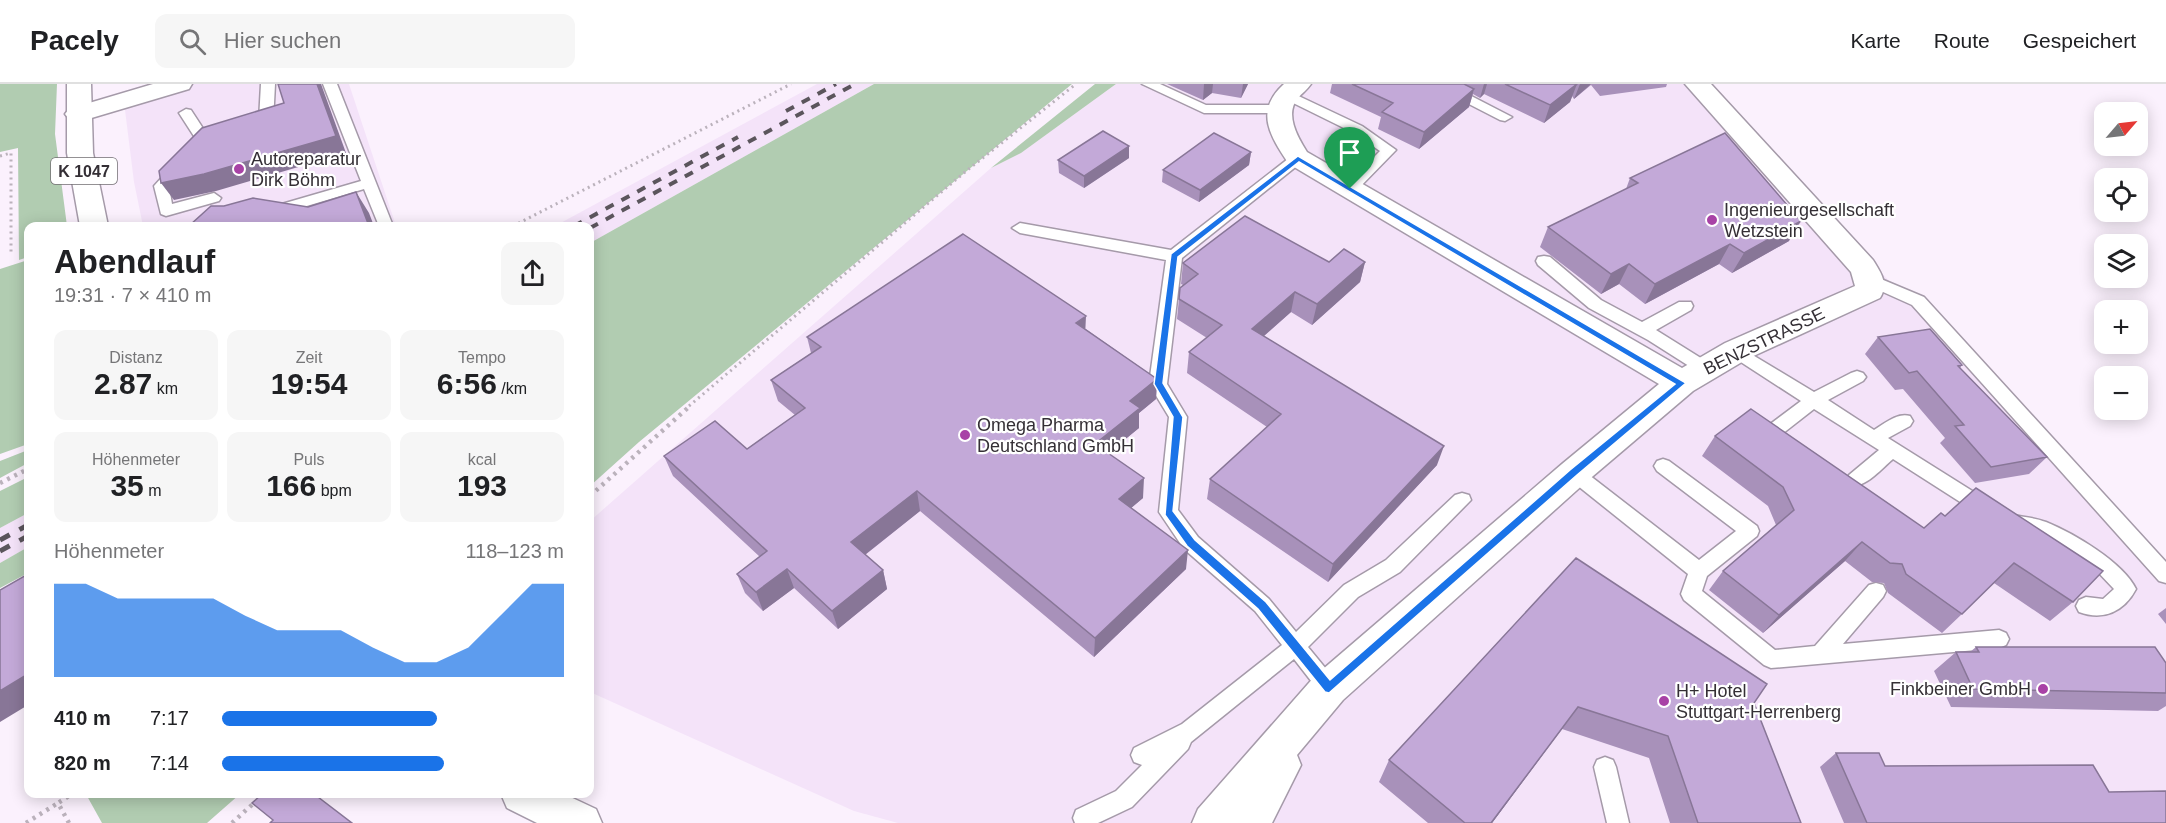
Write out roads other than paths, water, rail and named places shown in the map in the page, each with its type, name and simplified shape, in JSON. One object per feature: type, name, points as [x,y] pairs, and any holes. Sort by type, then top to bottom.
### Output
[{"type":"street","name":"K 1047","points":[[79,84],[80,153],[93,222]]},
{"type":"street","points":[[78,114],[180,84]]},
{"type":"street","points":[[1696,84],[1863,267],[1869,279]]},
{"type":"street","points":[[1289,96],[1278,117],[1284,138],[1298,159],[1694,376]]},
{"type":"street","name":"BENZSTRASSE","points":[[1213,823],[1329,688],[1574,472],[1694,376],[1736,351],[1870,291],[1869,279]]},
{"type":"street","name":"BENZSTRASSE","points":[[1250,823],[1305,718]]},
{"type":"street","points":[[529,798],[581,823]]},
{"type":"lane","points":[[214,198],[166,211],[161,186],[197,148],[266,122],[268,84]]},
{"type":"lane","points":[[330,84],[384,222]]},
{"type":"lane","points":[[1149,84],[1204,109],[1289,96],[1357,129],[1389,150],[1350,189]]},
{"type":"lane","points":[[1437,84],[1504,117]]},
{"type":"lane","points":[[186,113],[197,148]]},
{"type":"lane","points":[[1298,159],[1174,256],[1158,384],[1178,417],[1168,512],[1191,543],[1262,605],[1329,688]]},
{"type":"lane","points":[[257,216],[369,183]]},
{"type":"lane","points":[[1020,228],[1174,256]]},
{"type":"lane","points":[[1544,261],[1595,304],[1642,330],[1694,376]]},
{"type":"lane","points":[[1869,279],[1918,301],[2166,575]]},
{"type":"lane","points":[[1642,330],[1685,306]]},
{"type":"lane","points":[[1736,351],[2006,522],[2041,528],[2102,563],[2126,590],[2113,605],[2098,610],[2086,606]]},
{"type":"lane","points":[[1771,433],[1814,400],[1857,377]]},
{"type":"lane","points":[[1874,438],[1904,421]]},
{"type":"lane","points":[[1855,480],[1892,450]]},
{"type":"lane","points":[[1663,466],[1750,531],[1700,571],[1690,594],[1771,659],[1999,639]]},
{"type":"lane","points":[[1574,472],[1700,571]]},
{"type":"lane","points":[[1084,818],[1124,799],[1190,731],[1295,646],[1351,591],[1393,566],[1462,500]]},
{"type":"lane","points":[[1821,655],[1876,591]]},
{"type":"lane","points":[[1142,755],[1190,731]]},
{"type":"lane","points":[[1605,767],[1618,823]]},
{"type":"railway","points":[[786,111],[836,84]]},
{"type":"railway","points":[[594,226],[855,84]]},
{"type":"railway","points":[[581,222],[738,137]]},
{"type":"railway","points":[[0,540],[24,527]]},
{"type":"railway","points":[[0,551],[24,538]]},
{"type":"place","name":"Autoreparatur Dirk Böhm","points":[[239,169]]},
{"type":"place","name":"Ingenieurgesellschaft Wetzstein","points":[[1712,220]]},
{"type":"place","name":"Omega Pharma Deutschland GmbH","points":[[965,435]]},
{"type":"place","name":"Finkbeiner GmbH","points":[[2043,689]]},
{"type":"place","name":"H+ Hotel Stuttgart-Herrenberg","points":[[1664,701]]}]
